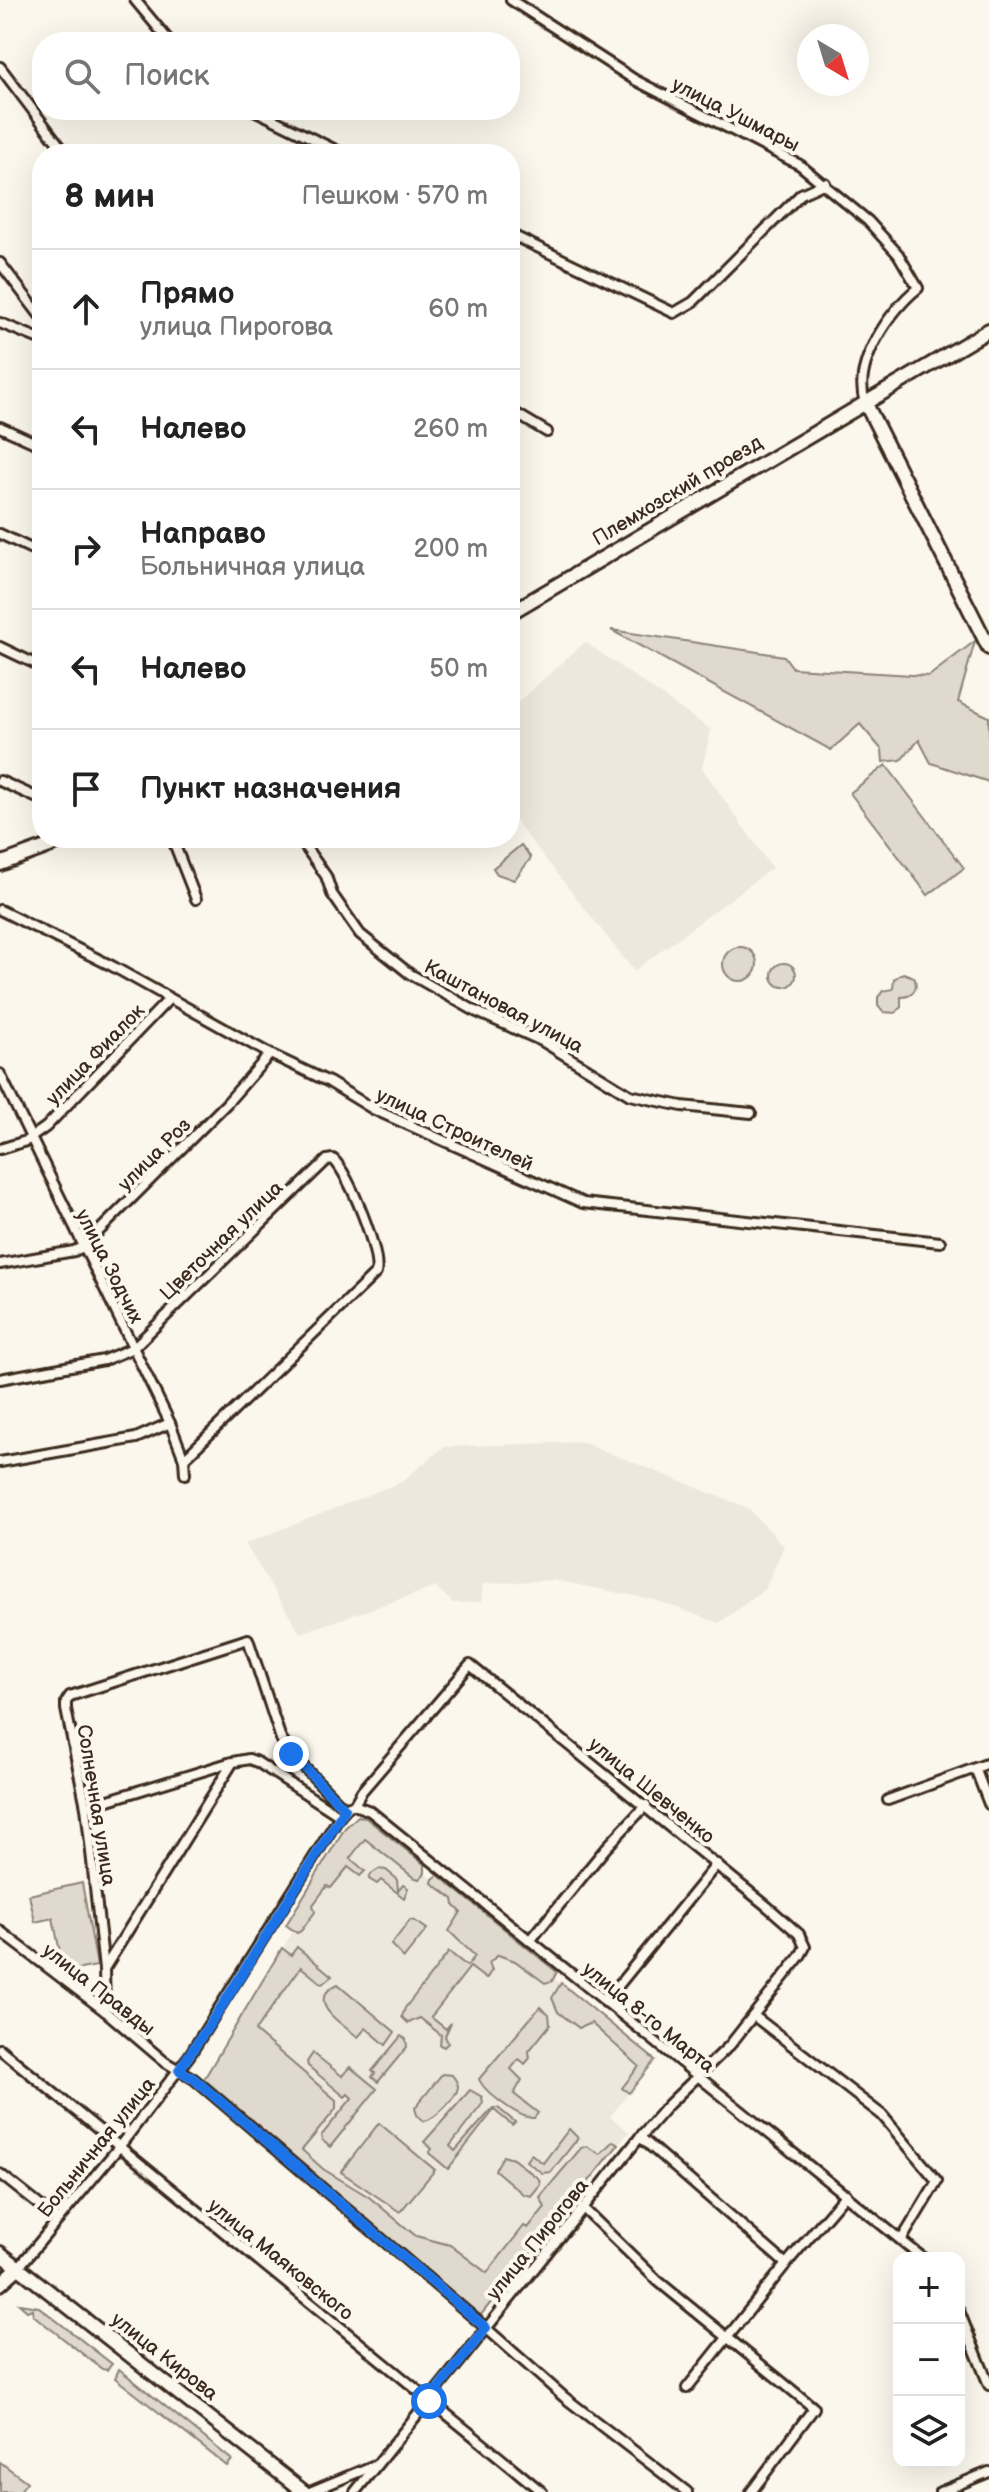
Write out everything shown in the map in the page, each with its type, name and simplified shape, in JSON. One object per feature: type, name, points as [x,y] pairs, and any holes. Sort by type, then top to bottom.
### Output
[{"type":"main road","name":"Племхозский проезд","points":[[520,607],[989,330]]},
{"type":"main road","points":[[865,402],[989,648]]},
{"type":"main road","points":[[0,864],[44,848]]},
{"type":"main road","name":"улица Кирова","points":[[0,2253],[304,2492]]},
{"type":"main road","points":[[0,2284],[18,2268]]},
{"type":"street","points":[[135,0],[162,32]]},
{"type":"street","name":"улица Ушмары","points":[[511,0],[635,80],[800,165],[868,221],[898,254],[918,288],[891,315],[878,337],[862,382],[865,402]]},
{"type":"street","points":[[0,67],[32,109]]},
{"type":"street","points":[[40,120],[58,144]]},
{"type":"street","points":[[274,120],[324,144]]},
{"type":"street","points":[[520,239],[674,313],[693,302],[801,194],[825,183]]},
{"type":"street","points":[[0,263],[32,305]]},
{"type":"street","points":[[0,323],[32,336]]},
{"type":"street","points":[[520,416],[547,432]]},
{"type":"street","points":[[0,427],[32,441]]},
{"type":"street","points":[[0,534],[32,549]]},
{"type":"street","points":[[0,647],[32,662]]},
{"type":"street","points":[[0,781],[32,795]]},
{"type":"street","points":[[176,848],[196,899]]},
{"type":"street","name":"Каштановая улица","points":[[306,848],[326,876],[332,894],[360,934],[410,974],[475,1011],[542,1041],[630,1095],[682,1106],[751,1113]]},
{"type":"street","name":"улица Строителей","points":[[0,910],[112,966],[413,1129],[583,1203],[940,1242]]},
{"type":"street","name":"улица Фиалок","points":[[0,1149],[30,1139],[52,1122],[169,999]]},
{"type":"street","name":"улица Роз","points":[[83,1247],[227,1103],[270,1054]]},
{"type":"street","name":"улица Зодчих","points":[[0,1074],[170,1423],[184,1459],[185,1474]]},
{"type":"street","name":"Цветочная улица","points":[[0,1379],[104,1360],[133,1348],[331,1158],[337,1162],[357,1201],[377,1263],[376,1273],[184,1459]]},
{"type":"street","points":[[0,1264],[83,1247]]},
{"type":"street","points":[[0,1462],[128,1440],[150,1434],[170,1423]]},
{"type":"street","name":"Солнечная улица","points":[[105,2011],[104,1969],[86,1807],[66,1709],[67,1699],[77,1693],[248,1639],[281,1739],[291,1754],[346,1810]]},
{"type":"street","name":"Больничная улица","points":[[18,2268],[179,2070],[231,1994],[346,1810],[470,1665]]},
{"type":"street","name":"улица Шевченко","points":[[470,1665],[717,1864],[799,1934],[805,1947]]},
{"type":"street","points":[[86,1807],[249,1759],[346,1810]]},
{"type":"street","points":[[104,1969],[233,1762]]},
{"type":"street","points":[[888,1800],[989,1763]]},
{"type":"street","points":[[975,1768],[989,1804]]},
{"type":"street","points":[[530,1941],[610,1843],[646,1805]]},
{"type":"street","name":"улица 8-го Марта","points":[[346,1810],[370,1811],[916,2252]]},
{"type":"street","points":[[605,2002],[717,1864]]},
{"type":"street","name":"улица Правды","points":[[0,1931],[105,2011],[160,2059],[194,2079],[564,2397],[687,2492]]},
{"type":"street","name":"улица Пирогова","points":[[355,2492],[640,2137],[730,2045],[805,1947]]},
{"type":"street","points":[[754,2016],[882,2115],[937,2181],[902,2239]]},
{"type":"street","name":"улица Маяковского","points":[[0,2049],[542,2492]]},
{"type":"street","points":[[640,2137],[786,2264]]},
{"type":"street","points":[[0,2174],[58,2220]]},
{"type":"street","points":[[687,2388],[846,2194]]},
{"type":"street","points":[[583,2208],[658,2281],[814,2408],[751,2492]]},
{"type":"street","points":[[964,2324],[989,2385]]},
{"type":"street","name":"улица Пирогова","points":[[310,2492],[376,2465]]},
{"type":"street","points":[[940,2492],[989,2472]]},
{"type":"shaded area","points":[[611,630],[784,656],[793,668],[929,676],[975,641],[958,702],[989,717],[989,782],[931,763],[919,740],[901,760],[883,762],[882,750],[860,724],[831,750]]},
{"type":"shaded area","points":[[585,642],[711,730],[702,768],[772,868],[634,971],[520,827],[520,700]]},
{"type":"shaded area","points":[[886,765],[964,868],[928,895],[850,793]]},
{"type":"shaded area","points":[[520,846],[531,858],[514,880],[497,874],[493,868]]},
{"type":"shaded area","points":[[740,947],[752,952],[757,964],[752,976],[740,981],[728,976],[723,964],[728,952]]},
{"type":"shaded area","points":[[784,963],[793,966],[796,975],[793,984],[784,987],[775,984],[772,975],[775,966]]},
{"type":"shaded area","points":[[903,973],[914,977],[914,991],[901,997],[901,1007],[895,1013],[883,1012],[878,1006],[878,997],[883,991],[893,989],[894,979]]},
{"type":"shaded area","points":[[582,1442],[748,1508],[784,1546],[765,1589],[719,1623],[655,1600],[553,1580],[483,1584],[481,1602],[453,1603],[436,1587],[300,1633],[245,1544],[401,1482],[444,1447]]},
{"type":"shaded area","points":[[358,1816],[366,1818],[425,1865],[425,1873],[419,1879],[413,1877],[365,1839],[350,1858],[365,1871],[360,1876],[348,1867],[331,1888],[327,1886],[313,1905],[315,1912],[297,1933],[286,1925],[345,1828]]},
{"type":"shaded area","points":[[360,1820],[655,2060],[610,2117],[629,2132],[480,2316],[204,2079]]},
{"type":"shaded area","points":[[379,1869],[386,1870],[397,1879],[398,1891],[403,1885],[408,1888],[404,1898],[381,1880],[377,1884],[369,1879]]},
{"type":"shaded area","points":[[438,1875],[557,1972],[552,1981],[545,1983],[515,1961],[498,1955],[489,1963],[492,1970],[486,1979],[470,1967],[431,2017],[446,2029],[451,2023],[445,2036],[448,2043],[444,2047],[440,2045],[441,2035],[420,2018],[408,2023],[402,2017],[405,2008],[449,1952],[467,1966],[475,1956],[449,1931],[461,1912],[453,1899],[432,1883]]},
{"type":"shaded area","points":[[82,1883],[97,1966],[64,1972],[53,1918],[35,1922],[29,1895]]},
{"type":"shaded area","points":[[410,1920],[427,1929],[404,1958],[391,1945]]},
{"type":"shaded area","points":[[297,1947],[332,1976],[322,1984],[301,1967],[255,2031],[336,2100],[336,2109],[302,2150],[323,2169],[369,2197],[416,2236],[450,2245],[487,2273],[524,2226],[528,2228],[545,2207],[540,2197],[581,2148],[586,2146],[600,2154],[613,2141],[619,2144],[480,2316],[204,2079],[282,1948],[291,1955]]},
{"type":"shaded area","points":[[561,1983],[655,2060],[629,2093],[622,2088],[639,2066],[591,2023],[579,2028],[558,2012],[552,1998]]},
{"type":"shaded area","points":[[338,1984],[395,2032],[386,2045],[366,2028],[358,2037],[328,2012],[324,1998]]},
{"type":"shaded area","points":[[540,2007],[549,2014],[550,2025],[529,2051],[530,2058],[525,2064],[519,2059],[511,2069],[522,2080],[514,2094],[538,2113],[534,2118],[503,2104],[479,2079]]},
{"type":"shaded area","points":[[401,2036],[406,2039],[407,2047],[378,2082],[372,2077],[375,2073],[372,2071]]},
{"type":"shaded area","points":[[313,2053],[342,2076],[350,2067],[377,2089],[330,2147],[321,2136],[352,2098],[348,2094],[345,2097],[308,2066]]},
{"type":"shaded area","points":[[442,2074],[452,2075],[457,2092],[439,2113],[424,2121],[415,2108]]},
{"type":"shaded area","points":[[470,2090],[482,2097],[483,2103],[450,2146],[455,2151],[493,2108],[498,2108],[515,2122],[512,2125],[494,2110],[448,2169],[429,2153],[432,2149],[424,2142]]},
{"type":"shaded area","points":[[379,2123],[435,2170],[400,2212],[341,2172]]},
{"type":"shaded area","points":[[569,2129],[578,2138],[551,2172],[542,2173],[526,2161],[531,2154],[543,2163]]},
{"type":"shaded area","points":[[503,2156],[513,2159],[539,2179],[540,2185],[531,2196],[523,2194],[495,2170]]},
{"type":"shaded area","points":[[19,2304],[39,2307],[112,2364],[107,2370],[102,2369],[33,2315],[32,2309],[27,2311]]},
{"type":"shaded area","points":[[119,2369],[232,2460],[227,2466],[115,2378]]},
{"type":"shaded area","points":[[0,2462],[27,2482],[19,2492],[0,2492]]},
{"type":"route","points":[[291,1754],[345,1809],[179,2070],[194,2079],[486,2328],[429,2401]]}]
